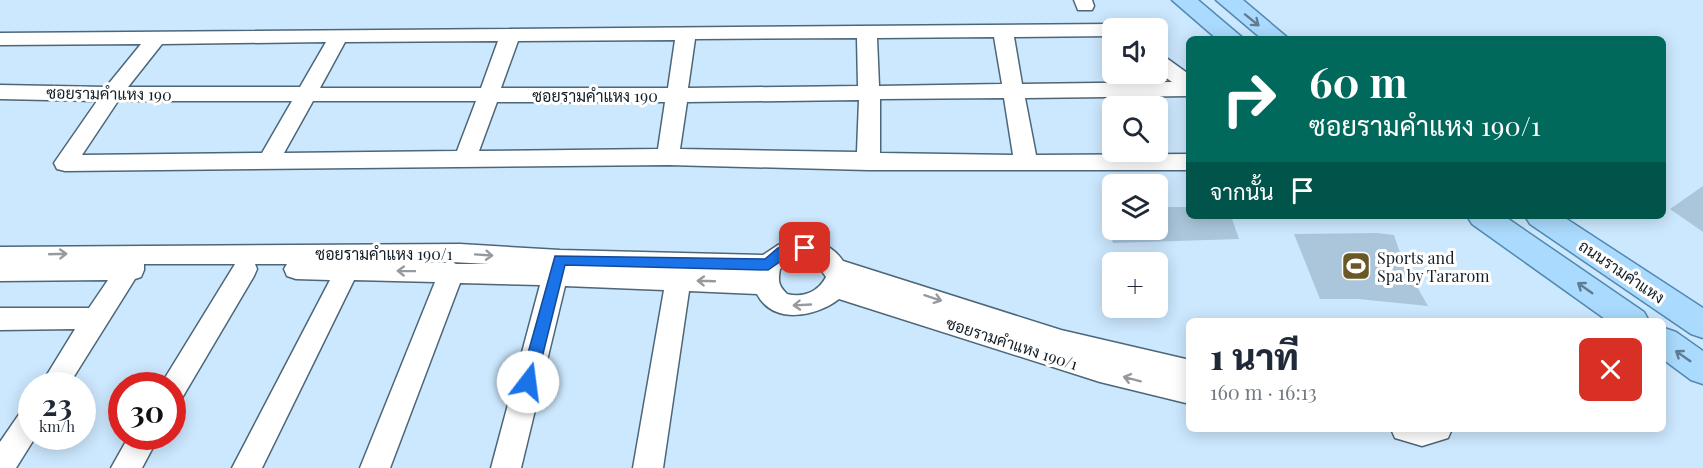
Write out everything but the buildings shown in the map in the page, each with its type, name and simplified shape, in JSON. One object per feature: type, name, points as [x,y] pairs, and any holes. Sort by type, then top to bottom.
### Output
[{"type":"main road","points":[[1184,0],[1198,14],[1228,36]]},
{"type":"main road","points":[[1228,0],[1273,36]]},
{"type":"main road","name":"ถนนรามคำแหง","points":[[1486,219],[1621,318]]},
{"type":"main road","name":"ถนนรามคำแหง","points":[[1544,219],[1703,325]]},
{"type":"main road","points":[[1666,343],[1703,370]]},
{"type":"street","points":[[1086,6],[1102,20]]},
{"type":"street","points":[[0,39],[1102,30]]},
{"type":"street","points":[[867,32],[870,92],[868,162]]},
{"type":"street","points":[[1004,32],[1026,163]]},
{"type":"street","points":[[668,157],[686,33]]},
{"type":"street","points":[[465,160],[510,35]]},
{"type":"street","points":[[268,162],[339,36]]},
{"type":"street","points":[[158,38],[112,94],[64,163],[668,157],[868,162],[1186,162]]},
{"type":"street","points":[[1168,70],[1186,85]]},
{"type":"street","name":"ซอยรามคำแหง 190","points":[[3,95],[676,95],[1186,88]]},
{"type":"street","name":"ซอยรามคำแหง 190/1","points":[[0,272],[133,262],[460,253],[558,268],[678,280],[766,274],[783,252],[805,248],[825,254],[836,278],[903,307],[1186,371]]},
{"type":"street","name":"ซอยรามคำแหง 190/1","points":[[0,256],[245,269],[452,272],[558,268],[766,274]]},
{"type":"street","points":[[62,372],[133,262]]},
{"type":"street","points":[[506,468],[558,268]]},
{"type":"street","points":[[183,372],[245,269]]},
{"type":"street","points":[[247,468],[346,270]]},
{"type":"street","points":[[375,468],[452,272]]},
{"type":"street","points":[[766,274],[767,291],[780,302],[798,306],[816,303],[836,278]]},
{"type":"street","points":[[648,468],[678,280]]},
{"type":"street","points":[[0,319],[98,318]]},
{"type":"street","name":"ซอยรามคำแหง 190/1","points":[[990,327],[1060,360],[1186,391]]},
{"type":"street","points":[[1412,432],[1418,434],[1430,432]]},
{"type":"street","points":[[0,467],[18,440]]},
{"type":"street","points":[[126,468],[137,450]]},
{"type":"place","name":"Sports and Spa by Tararom","points":[[1356,266]]},
{"type":"route","points":[[528,382],[560,260],[768,265],[783,252],[805,248]]}]
